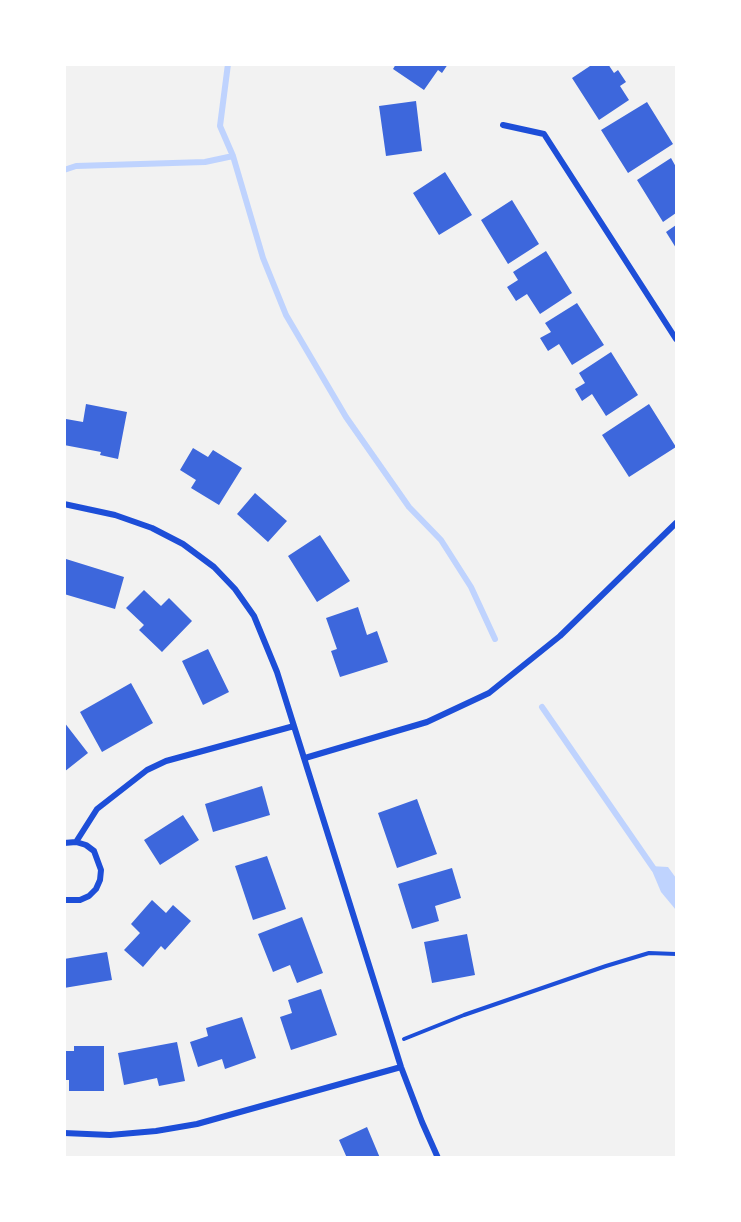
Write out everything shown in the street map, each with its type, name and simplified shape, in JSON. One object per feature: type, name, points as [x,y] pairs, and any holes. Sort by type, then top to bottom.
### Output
[{"type":"street","points":[[503,125],[544,134],[676,339]]},
{"type":"street","points":[[64,504],[115,515],[152,528],[183,544],[214,567],[235,589],[254,616],[274,663],[305,758],[401,1067],[438,1158]]},
{"type":"street","points":[[305,758],[427,722],[489,693],[560,636],[676,523]]},
{"type":"street","points":[[76,842],[97,809],[147,770],[166,761],[294,726]]},
{"type":"street","points":[[64,843],[76,842],[86,845],[94,851],[101,870],[96,889],[89,896],[80,900],[64,900]]},
{"type":"street","points":[[64,1133],[110,1135],[156,1131],[197,1124],[401,1067]]},
{"type":"path","points":[[393,1043],[464,1014],[606,966],[649,953],[676,954]]},
{"type":"water","points":[[650,866],[668,867],[676,878],[676,910],[661,892]]},
{"type":"building","points":[[396,64],[448,64],[442,73],[438,70],[424,90],[393,69]]},
{"type":"building","points":[[593,64],[608,64],[614,73],[618,70],[626,82],[620,86],[629,100],[599,120],[572,78]]},
{"type":"building","points":[[416,101],[422,151],[386,156],[379,106]]},
{"type":"building","points":[[647,102],[673,144],[628,173],[601,130]]},
{"type":"building","points":[[671,158],[676,167],[676,213],[663,222],[637,180]]},
{"type":"building","points":[[445,172],[472,215],[439,235],[413,193]]},
{"type":"building","points":[[512,200],[539,244],[508,264],[481,220]]},
{"type":"building","points":[[676,225],[676,248],[666,232]]},
{"type":"building","points":[[546,251],[572,293],[540,314],[527,294],[516,301],[507,287],[518,280],[513,272]]},
{"type":"building","points":[[577,303],[604,345],[572,365],[559,344],[548,351],[540,338],[551,332],[545,323]]},
{"type":"building","points":[[611,352],[638,395],[606,416],[592,394],[582,401],[575,389],[585,383],[579,373]]},
{"type":"building","points":[[86,404],[127,412],[118,459],[100,455],[101,452],[64,445],[66,419],[83,422]]},
{"type":"building","points":[[649,404],[676,447],[629,477],[602,435]]},
{"type":"building","points":[[193,448],[208,457],[213,450],[242,468],[219,505],[191,488],[196,480],[180,470]]},
{"type":"building","points":[[255,493],[287,521],[268,542],[237,514]]},
{"type":"building","points":[[320,535],[350,581],[317,602],[288,556]]},
{"type":"building","points":[[66,559],[124,577],[115,609],[64,594]]},
{"type":"building","points":[[144,590],[161,606],[169,598],[192,621],[162,652],[139,630],[144,625],[126,608]]},
{"type":"building","points":[[358,607],[367,635],[377,631],[388,662],[340,677],[331,651],[337,649],[326,618]]},
{"type":"building","points":[[208,649],[229,692],[203,705],[182,661]]},
{"type":"building","points":[[131,683],[153,723],[102,752],[80,712]]},
{"type":"building","points":[[64,722],[88,753],[64,772]]},
{"type":"building","points":[[262,786],[270,815],[213,832],[205,804]]},
{"type":"building","points":[[417,799],[437,854],[397,868],[378,813]]},
{"type":"building","points":[[183,815],[199,840],[160,865],[144,840]]},
{"type":"building","points":[[267,856],[286,909],[253,920],[235,866]]},
{"type":"building","points":[[452,868],[461,898],[435,906],[439,921],[412,929],[398,884]]},
{"type":"building","points":[[152,900],[166,913],[173,905],[191,921],[165,950],[161,946],[143,967],[124,950],[140,933],[131,924]]},
{"type":"building","points":[[302,917],[323,973],[297,983],[290,965],[273,972],[258,934]]},
{"type":"building","points":[[467,934],[475,975],[432,983],[424,942]]},
{"type":"building","points":[[107,952],[112,980],[64,988],[64,959]]},
{"type":"building","points":[[321,989],[337,1035],[291,1050],[280,1017],[292,1013],[288,1000]]},
{"type":"building","points":[[242,1017],[256,1058],[225,1069],[222,1059],[198,1067],[190,1042],[208,1036],[206,1028]]},
{"type":"building","points":[[177,1042],[185,1081],[159,1086],[157,1078],[124,1085],[118,1053]]},
{"type":"building","points":[[74,1046],[104,1046],[104,1091],[69,1091],[69,1080],[64,1080],[64,1051],[74,1051]]},
{"type":"building","points":[[367,1127],[380,1158],[347,1158],[339,1140]]},
{"type":"waterway","points":[[228,64],[220,126],[233,156],[263,258],[286,315],[346,417],[409,507],[441,540],[471,587],[495,639]]},
{"type":"waterway","points":[[64,170],[76,166],[205,162],[233,156]]},
{"type":"waterway","points":[[542,707],[654,869]]}]
